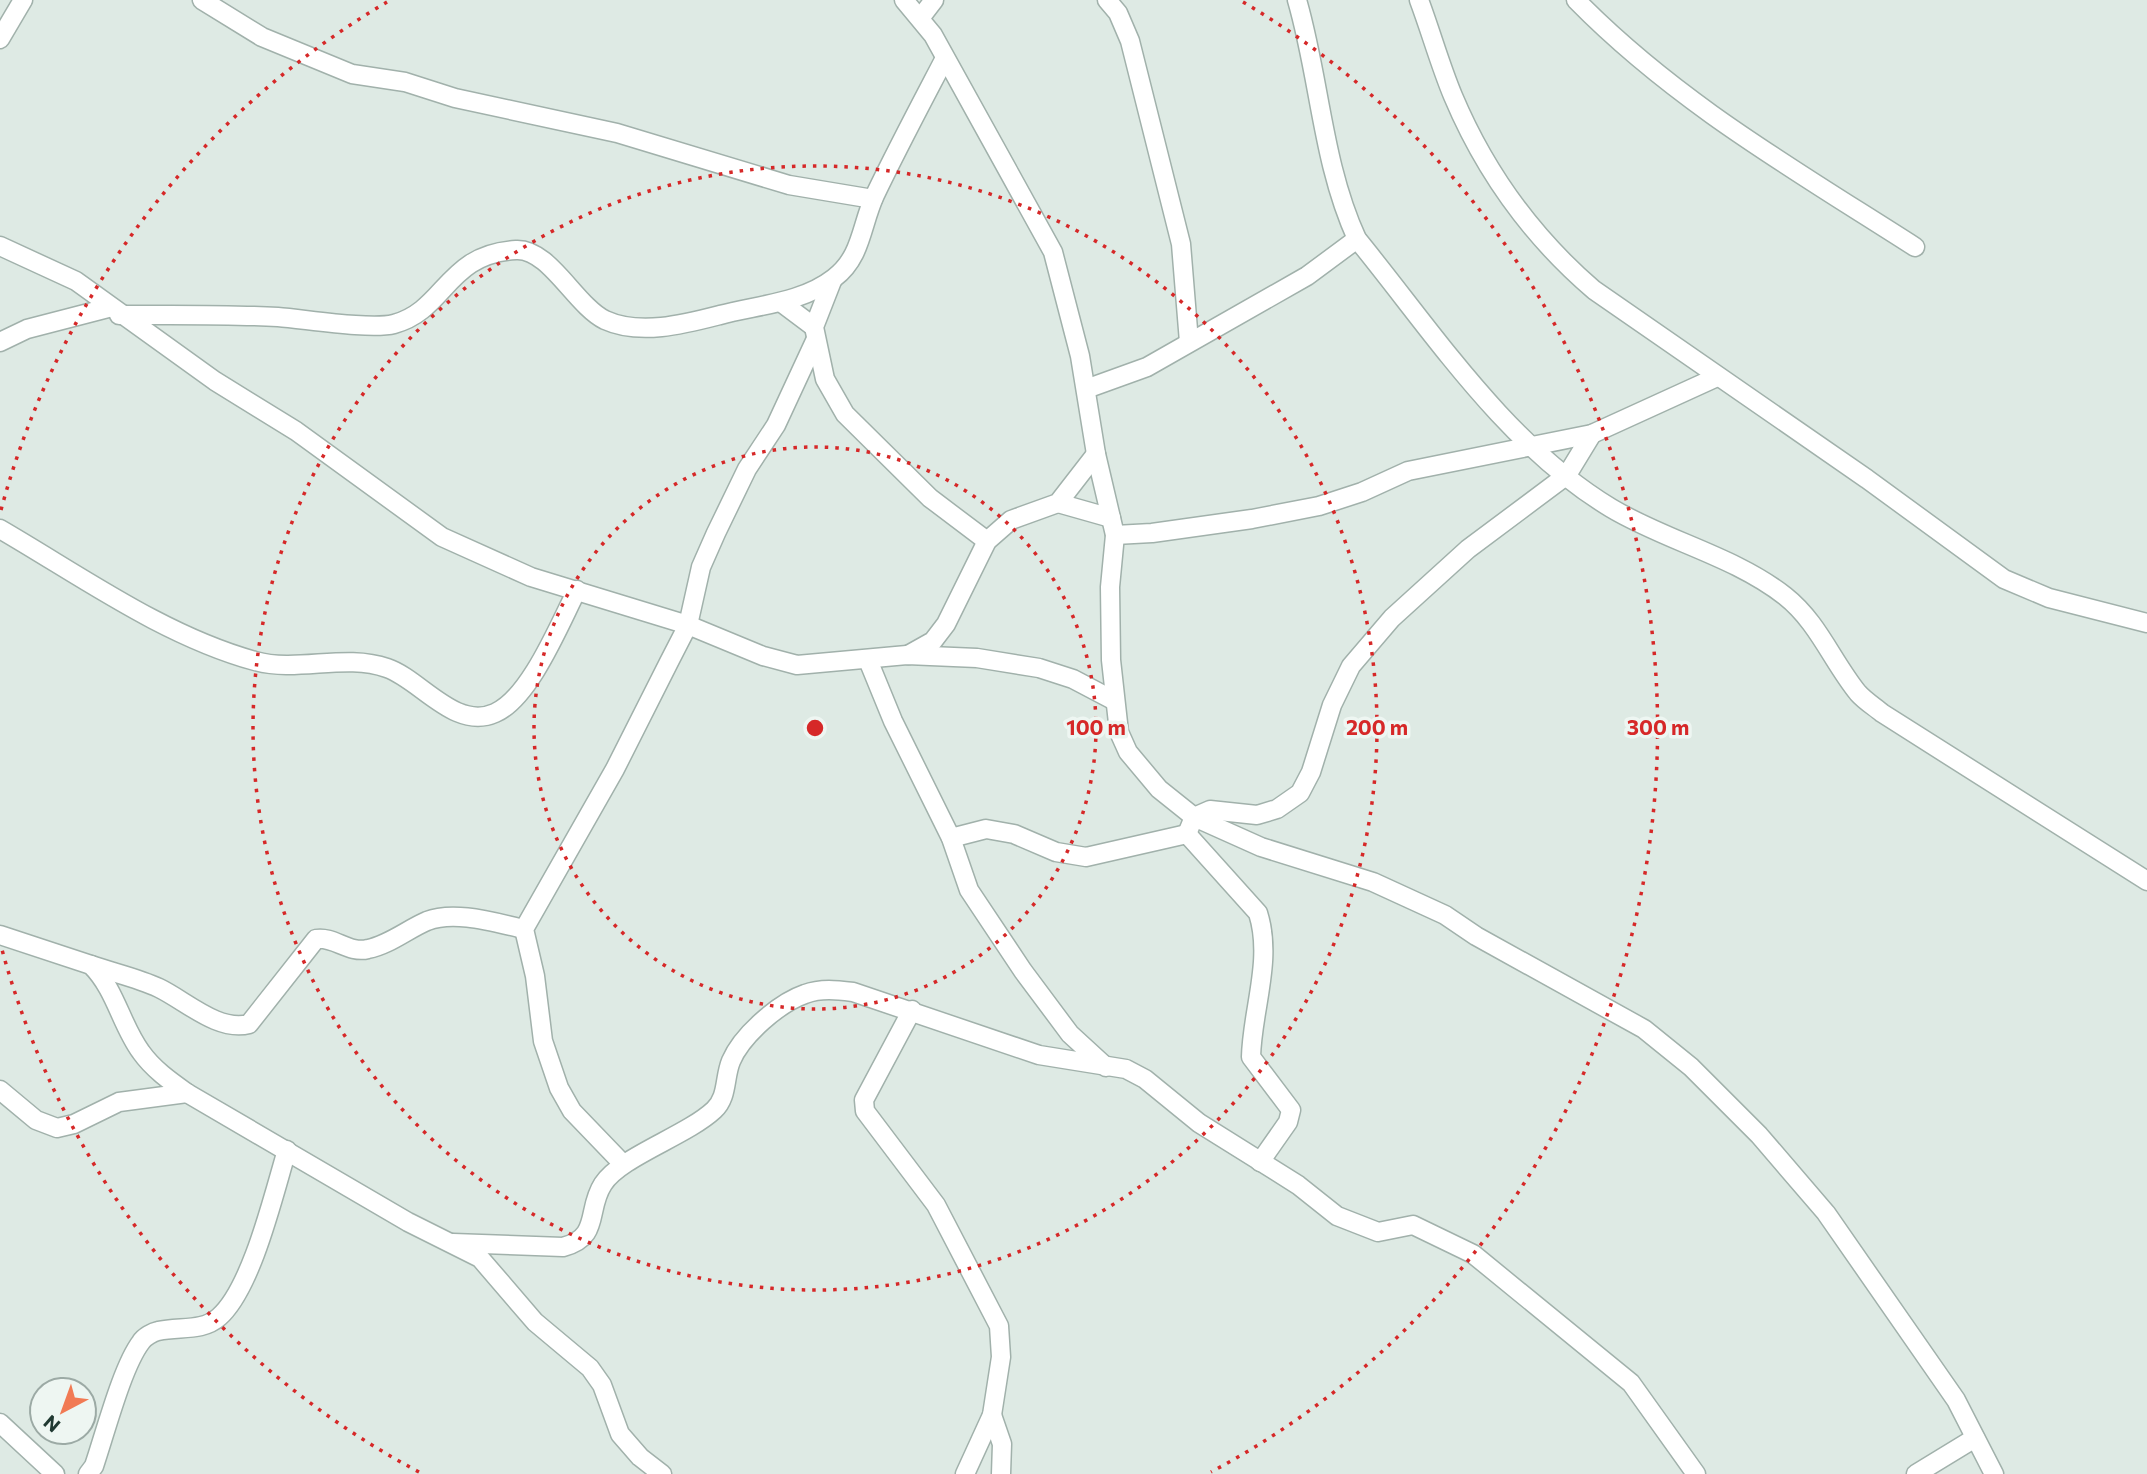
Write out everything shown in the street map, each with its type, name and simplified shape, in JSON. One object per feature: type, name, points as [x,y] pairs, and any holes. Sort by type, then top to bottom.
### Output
[{"type":"street","points":[[0,39],[23,0]]},
{"type":"street","points":[[202,0],[262,37],[352,74],[405,82],[455,98],[617,133],[789,185],[873,199]]},
{"type":"street","points":[[904,0],[921,17],[1053,252],[1086,389],[1096,454],[1113,526],[1110,587],[1114,701],[1119,732],[1128,752],[1159,789],[1194,817],[1273,852],[1347,873],[1435,911],[1644,1029],[1734,1109],[1817,1203],[1932,1362],[1956,1400],[1994,1474]]},
{"type":"street","points":[[921,17],[934,0]]},
{"type":"street","points":[[1107,0],[1118,13],[1130,41],[1181,244],[1189,342]]},
{"type":"street","points":[[1297,0],[1312,49],[1323,130],[1348,219],[1357,239],[1460,366],[1530,445],[1609,507],[1760,579],[1786,596],[1808,616],[1859,694],[1882,713],[2147,881]]},
{"type":"street","points":[[1419,0],[1452,95],[1509,201],[1562,262],[1594,290],[1867,479],[2004,579],[2049,598],[2147,623]]},
{"type":"street","points":[[1576,0],[1669,85],[1723,124],[1915,247]]},
{"type":"street","points":[[0,342],[27,329],[114,311],[278,317],[393,325],[418,312],[467,264],[492,253],[521,250],[543,259],[584,306],[607,320],[634,327],[661,327],[782,303],[832,281],[850,265],[873,199],[945,58]]},
{"type":"street","points":[[1086,389],[1147,367],[1307,276],[1357,239]]},
{"type":"street","points":[[0,246],[76,281],[114,311],[215,381],[296,431],[442,537],[531,577],[688,625],[763,656],[797,665],[907,655],[977,659],[1039,668],[1073,679],[1114,701]]},
{"type":"street","points":[[623,1164],[572,1111],[559,1088],[543,1041],[535,976],[524,929],[615,769],[688,625],[701,567],[747,469],[776,425],[815,334],[832,281]]},
{"type":"street","points":[[782,303],[815,334],[825,379],[845,414],[930,498],[987,541]]},
{"type":"street","points":[[1058,503],[1113,526],[1152,533],[1319,506],[1408,471],[1592,434],[1717,377]]},
{"type":"street","points":[[1187,834],[1194,817],[1210,810],[1257,816],[1277,809],[1300,793],[1311,772],[1332,705],[1360,657],[1392,618],[1468,549],[1567,475],[1592,434]]},
{"type":"street","points":[[907,655],[933,641],[946,624],[987,541],[1011,520],[1058,503],[1096,454]]},
{"type":"street","points":[[0,529],[193,637],[256,662],[300,667],[360,662],[389,668],[461,713],[479,717],[496,713],[528,681],[577,590]]},
{"type":"street","points":[[869,660],[893,721],[951,838],[969,890],[1023,971],[1070,1034],[1106,1067]]},
{"type":"street","points":[[951,838],[986,829],[1014,834],[1056,852],[1086,857],[1187,834]]},
{"type":"street","points":[[1187,834],[1258,913],[1264,929],[1263,963],[1251,1057],[1291,1110],[1288,1122],[1260,1161]]},
{"type":"street","points":[[0,935],[158,988],[218,1021],[238,1026],[249,1024],[316,939],[323,938],[352,950],[368,950],[431,920],[466,918],[524,929]]},
{"type":"street","points":[[92,965],[102,976],[140,1051],[160,1073],[187,1093],[408,1222],[480,1258],[535,1322],[590,1368],[602,1385],[620,1434],[640,1457],[662,1474]]},
{"type":"street","points":[[453,1244],[563,1247],[577,1243],[587,1233],[603,1184],[623,1164],[699,1122],[716,1108],[725,1093],[730,1064],[737,1048],[776,1010],[805,994],[825,989],[853,992],[1039,1055],[1125,1069],[1145,1079],[1199,1123],[1298,1185],[1337,1216],[1361,1228],[1378,1232],[1412,1225],[1473,1254],[1631,1383],[1696,1474]]},
{"type":"street","points":[[912,1010],[864,1100],[865,1111],[936,1205],[999,1326],[1001,1357],[992,1415],[965,1474]]},
{"type":"street","points":[[0,1090],[36,1120],[57,1128],[74,1124],[119,1102],[187,1093]]},
{"type":"street","points":[[88,1474],[94,1466],[132,1358],[142,1339],[157,1331],[205,1326],[221,1316],[237,1293],[250,1265],[287,1150]]},
{"type":"street","points":[[992,1415],[1002,1444],[1002,1474]]},
{"type":"street","points":[[0,1423],[55,1474]]},
{"type":"street","points":[[1916,1474],[1975,1438]]}]
